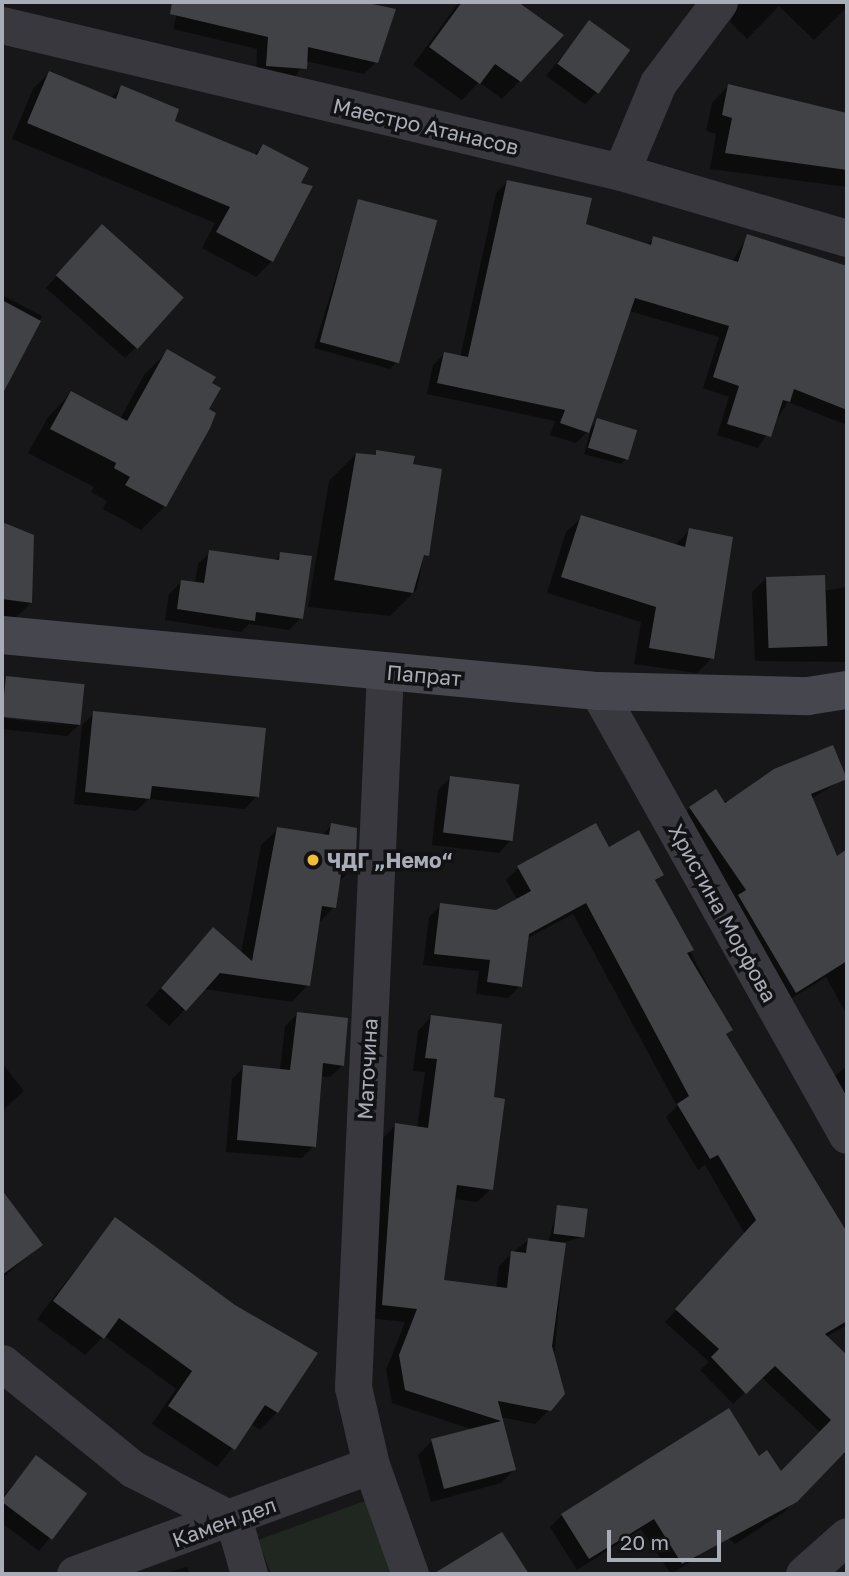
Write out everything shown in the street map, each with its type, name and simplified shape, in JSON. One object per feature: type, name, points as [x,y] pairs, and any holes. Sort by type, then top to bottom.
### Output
[{"type":"main road","name":"Папрат","points":[[2,635],[598,691],[808,696],[847,690]]},
{"type":"street","points":[[621,172],[659,83],[719,2]]},
{"type":"street","name":"Маестро Атанасов","points":[[9,25],[621,172],[847,238]]},
{"type":"street","name":"Маточина","points":[[384,671],[353,1387],[371,1465],[410,1574]]},
{"type":"street","name":"Христина Морфова","points":[[598,691],[847,1135]]},
{"type":"street","points":[[2,1363],[133,1469],[234,1521],[249,1574]]},
{"type":"street","name":"Камен дел","points":[[75,1574],[234,1521],[371,1465]]},
{"type":"street","points":[[804,1574],[847,1536]]},
{"type":"shaded area","points":[[373,1498],[401,1574],[271,1574],[258,1540]]},
{"type":"building","points":[[172,2],[363,2],[396,9],[378,63],[308,47],[307,69],[266,66],[268,37],[170,14]]},
{"type":"building","points":[[462,2],[518,2],[564,35],[521,82],[495,64],[480,84],[429,47]]},
{"type":"building","points":[[589,20],[630,50],[599,94],[557,64]]},
{"type":"building","points":[[49,71],[116,99],[121,85],[179,109],[175,121],[257,155],[263,144],[309,168],[301,183],[313,186],[273,262],[216,232],[230,207],[27,123]]},
{"type":"building","points":[[728,84],[847,113],[847,170],[725,153],[732,118],[722,115]]},
{"type":"building","points":[[507,180],[592,198],[586,224],[651,245],[653,236],[738,262],[747,234],[847,266],[847,410],[794,389],[790,402],[783,400],[771,437],[727,424],[739,386],[713,377],[729,326],[635,298],[589,433],[560,423],[565,410],[437,383],[444,352],[468,357]]},
{"type":"building","points":[[358,199],[437,220],[399,363],[320,342]]},
{"type":"building","points":[[102,224],[184,298],[138,349],[56,275]]},
{"type":"building","points":[[2,300],[41,321],[2,395]]},
{"type":"building","points":[[167,349],[216,377],[212,383],[221,388],[209,409],[216,413],[210,428],[166,507],[125,485],[130,477],[114,468],[116,463],[50,429],[71,391],[127,421]]},
{"type":"building","points":[[597,418],[637,430],[628,460],[588,448]]},
{"type":"building","points":[[376,450],[415,456],[413,464],[442,469],[429,556],[424,555],[413,593],[334,580],[356,453],[376,455]]},
{"type":"building","points":[[581,515],[685,547],[689,528],[733,537],[714,659],[649,648],[656,607],[561,577]]},
{"type":"building","points":[[2,522],[34,535],[32,603],[2,599]]},
{"type":"building","points":[[209,550],[279,560],[280,552],[312,556],[303,619],[256,612],[255,621],[177,609],[181,580],[204,583]]},
{"type":"building","points":[[825,575],[827,646],[769,648],[766,577]]},
{"type":"building","points":[[6,676],[85,684],[80,725],[2,717]]},
{"type":"building","points":[[93,711],[266,728],[259,797],[152,786],[150,799],[85,792]]},
{"type":"building","points":[[833,745],[847,779],[811,794],[837,856],[847,849],[847,961],[796,993],[738,895],[746,890],[689,807],[716,789],[725,803],[774,769]]},
{"type":"building","points":[[450,776],[519,785],[513,841],[443,833]]},
{"type":"building","points":[[331,823],[357,828],[356,855],[354,870],[342,868],[336,908],[322,906],[310,986],[220,973],[186,1011],[161,988],[213,927],[252,961],[277,827],[329,835]]},
{"type":"building","points":[[596,823],[609,847],[639,830],[664,875],[655,880],[694,950],[687,953],[733,1030],[726,1034],[847,1232],[847,1321],[825,1334],[847,1355],[847,1450],[797,1502],[682,1564],[654,1519],[589,1559],[561,1514],[729,1408],[759,1456],[767,1450],[781,1471],[831,1420],[775,1366],[746,1394],[711,1357],[719,1349],[675,1309],[756,1220],[718,1155],[710,1159],[677,1104],[689,1096],[586,903],[529,934],[522,987],[487,982],[490,960],[434,954],[440,903],[496,910],[531,891],[517,866]]},
{"type":"building","points":[[297,1012],[348,1018],[344,1066],[323,1063],[316,1147],[237,1140],[243,1065],[290,1070]]},
{"type":"building","points":[[431,1015],[502,1024],[494,1097],[505,1099],[493,1190],[457,1185],[444,1280],[507,1288],[511,1251],[526,1253],[528,1238],[566,1243],[552,1346],[565,1394],[551,1411],[498,1401],[516,1470],[444,1489],[431,1439],[501,1421],[405,1390],[399,1355],[417,1309],[382,1305],[395,1123],[428,1128],[437,1059],[425,1058]]},
{"type":"building","points":[[2,1190],[43,1245],[2,1275]]},
{"type":"building","points":[[557,1205],[588,1209],[584,1238],[553,1234]]},
{"type":"building","points":[[115,1217],[235,1305],[318,1353],[278,1413],[265,1405],[235,1450],[168,1406],[192,1371],[119,1318],[104,1339],[53,1301]]},
{"type":"building","points":[[36,1455],[87,1494],[52,1540],[2,1502]]},
{"type":"building","points":[[502,1532],[529,1574],[433,1574]]},
{"type":"place","name":"ЧДГ „Немо“","points":[[313,860]]}]
